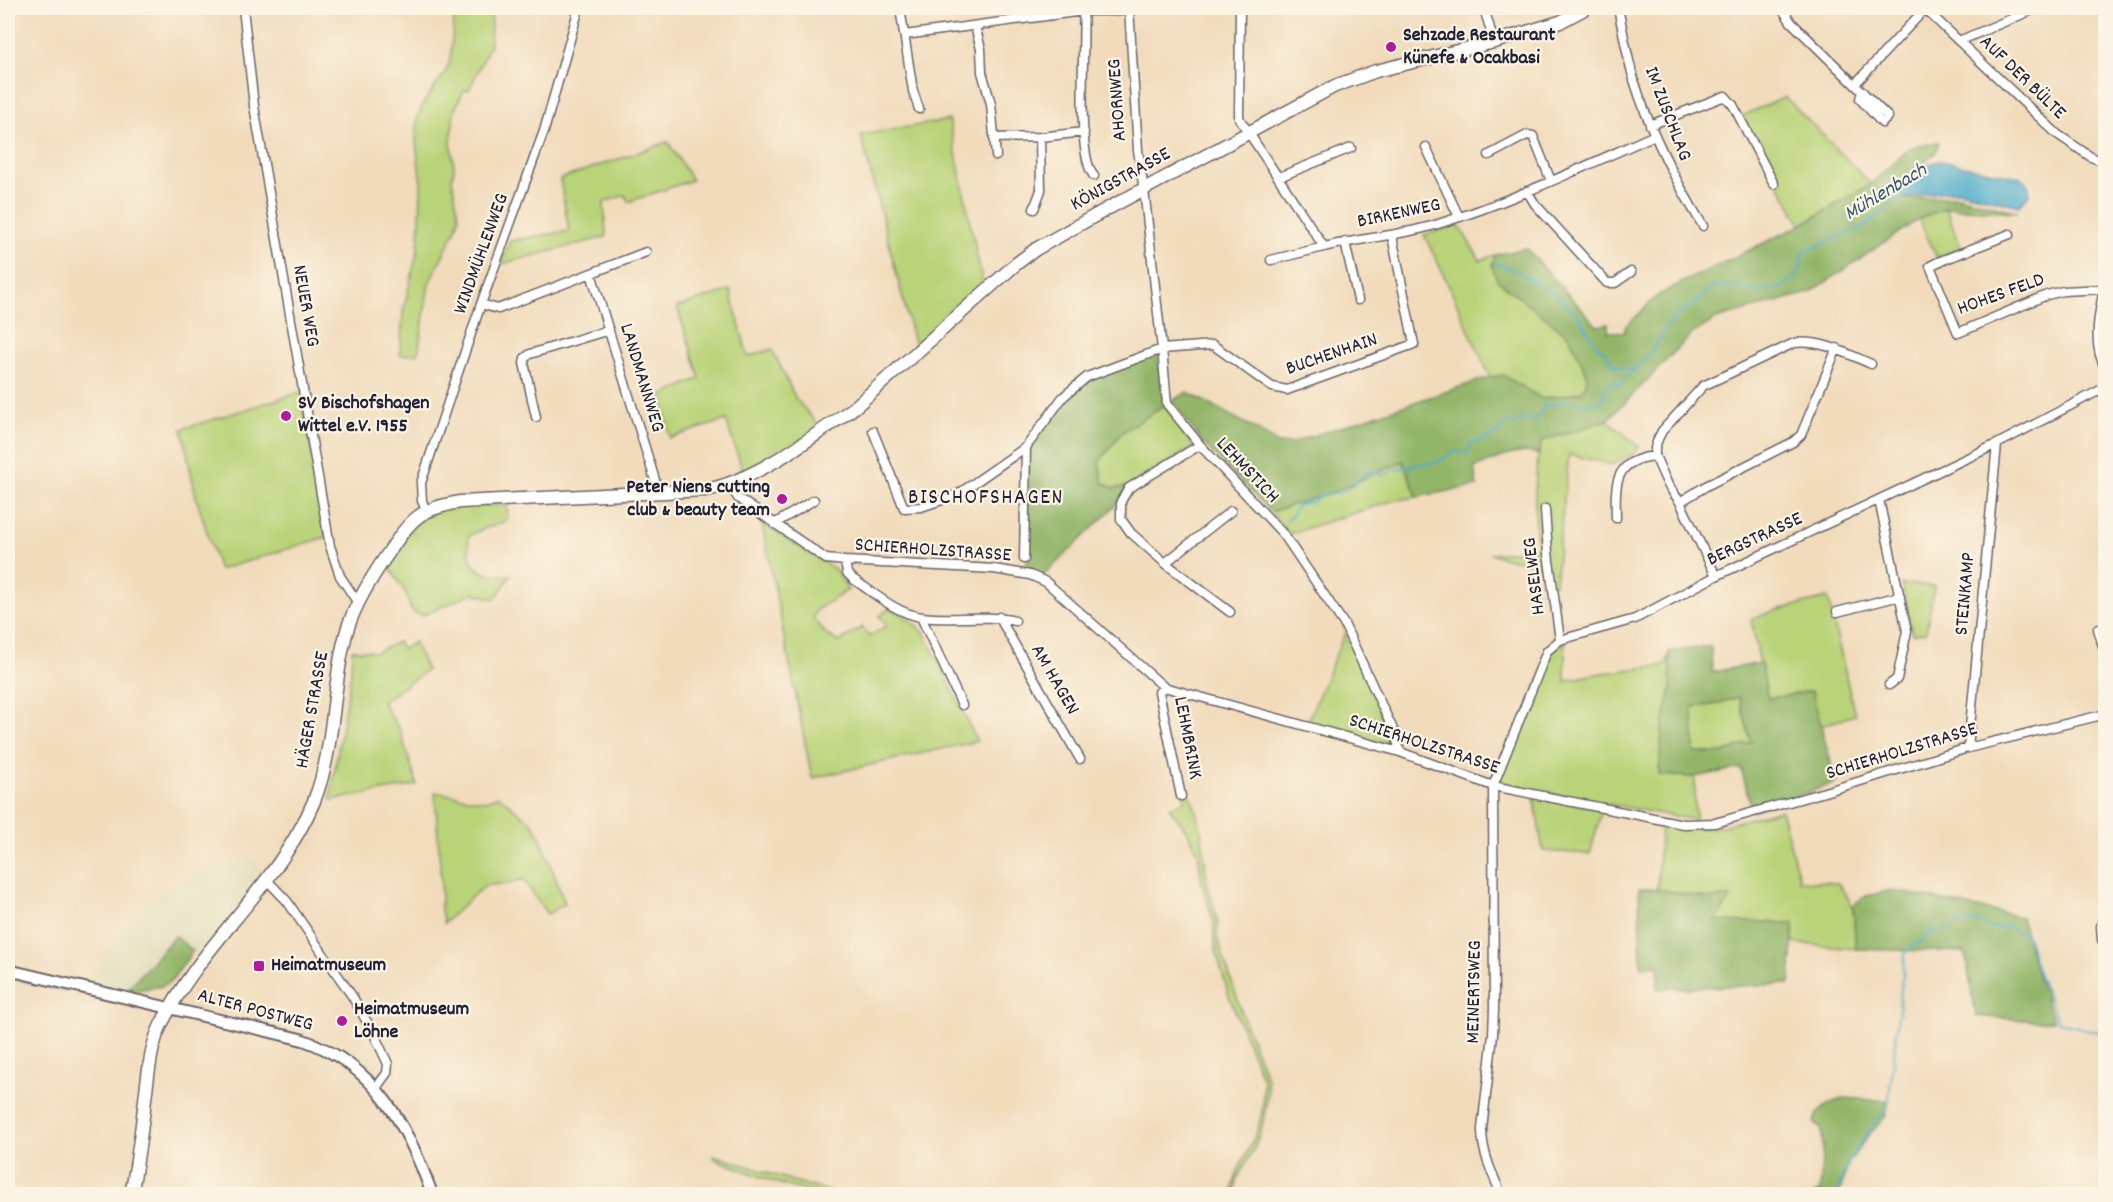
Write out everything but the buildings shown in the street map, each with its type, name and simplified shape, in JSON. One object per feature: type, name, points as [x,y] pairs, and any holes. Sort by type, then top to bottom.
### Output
[{"type":"main road","name":"KÖNIGSTRASSE","points":[[729,484],[801,444],[855,407],[987,288],[1036,249],[1143,189],[1335,86],[1376,71],[1494,42],[1560,22],[1586,8]]},
{"type":"main road","points":[[426,510],[460,502],[705,490],[729,484]]},
{"type":"main road","name":"HÄGER STRASSE","points":[[130,1194],[152,1053],[159,1027],[170,1007],[226,929],[288,850],[303,824],[319,785],[331,732],[348,627],[358,603],[397,541],[410,523],[426,510]]},
{"type":"street","name":"NEUER WEG","points":[[243,8],[249,74],[330,546],[340,576],[358,603]]},
{"type":"street","name":"WINDMÜHLENWEG","points":[[426,510],[422,501],[421,483],[544,131],[579,8]]},
{"type":"street","points":[[900,8],[913,91],[919,109]]},
{"type":"street","points":[[1240,8],[1239,118],[1323,247]]},
{"type":"street","points":[[1484,8],[1494,42]]},
{"type":"street","name":"IM ZUSCHLAG","points":[[1618,8],[1634,79],[1650,125],[1677,184],[1703,226]]},
{"type":"street","points":[[1782,8],[1791,22],[1858,88],[1924,8]]},
{"type":"street","name":"AUF DER BÜLTE","points":[[1924,8],[2057,134],[2091,157],[2106,163]]},
{"type":"street","points":[[1959,40],[2037,8]]},
{"type":"street","points":[[904,35],[1083,9],[1129,9]]},
{"type":"street","points":[[1083,9],[1084,132],[1088,164],[1094,176]]},
{"type":"street","name":"AHORNWEG","points":[[1129,9],[1137,150],[1143,189]]},
{"type":"street","points":[[975,26],[981,49],[982,72],[991,104],[996,156]]},
{"type":"street","points":[[1650,125],[1725,96],[1733,105],[1774,184]]},
{"type":"street","points":[[994,138],[1040,137],[1084,132]]},
{"type":"street","points":[[1489,155],[1527,135],[1533,136],[1551,181]]},
{"type":"street","name":"BIRKENWEG","points":[[1271,261],[1345,242],[1392,236],[1460,217],[1551,181],[1655,135]]},
{"type":"street","points":[[1034,209],[1041,190],[1040,137]]},
{"type":"street","name":"BIRKENWEG","points":[[1426,147],[1460,217]]},
{"type":"street","points":[[1279,177],[1351,148]]},
{"type":"street","name":"LEHMSTICH","points":[[1143,189],[1167,404],[1200,445],[1284,535],[1332,605],[1344,624],[1396,736],[1400,752]]},
{"type":"street","points":[[1527,191],[1535,204],[1607,283],[1615,283],[1632,272]]},
{"type":"street","name":"HOHES FELD","points":[[2010,234],[1930,266],[1958,333],[2047,295],[2063,291],[2104,289]]},
{"type":"street","name":"BUCHENHAIN","points":[[1162,349],[1213,345],[1272,387],[1287,390],[1414,344],[1392,236]]},
{"type":"street","name":"BIRKENWEG","points":[[1345,242],[1358,300]]},
{"type":"street","points":[[482,304],[498,309],[646,252]]},
{"type":"street","name":"LANDMANNWEG","points":[[591,273],[655,480],[656,493]]},
{"type":"street","points":[[2106,279],[2097,343],[2098,355],[2106,368]]},
{"type":"street","points":[[536,417],[524,363],[525,357],[609,330]]},
{"type":"street","points":[[1716,576],[1655,456],[1655,448],[1662,431],[1703,386],[1794,343],[1807,342],[1837,348],[1871,364]]},
{"type":"street","points":[[1680,502],[1706,486],[1793,442],[1801,435],[1837,348]]},
{"type":"street","points":[[873,431],[904,508],[921,507],[957,495],[1026,447],[1063,397],[1087,376],[1162,349]]},
{"type":"street","name":"BERGSTRASSE","points":[[1560,640],[1635,619],[1716,576],[1997,444],[2106,387]]},
{"type":"street","name":"STEINKAMP","points":[[1968,748],[1997,444]]},
{"type":"street","points":[[1200,445],[1130,488],[1121,501],[1120,519],[1131,533],[1165,563],[1230,612]]},
{"type":"street","points":[[1024,559],[1026,447]]},
{"type":"street","points":[[1616,518],[1615,490],[1619,474],[1626,466],[1655,456]]},
{"type":"street","name":"SCHIERHOLZSTRASSE","points":[[729,484],[738,498],[825,559],[994,569],[1030,575],[1047,582],[1164,687],[1400,752],[1493,786],[1683,824],[1714,823],[1828,792],[1968,748],[2106,714]]},
{"type":"street","points":[[774,524],[814,500]]},
{"type":"street","points":[[1879,500],[1907,631],[1896,679],[1889,685]]},
{"type":"street","name":"HASELWEG","points":[[1545,509],[1548,553],[1560,640]]},
{"type":"street","points":[[1165,563],[1232,511]]},
{"type":"street","points":[[845,561],[847,573],[853,579],[903,611],[921,617],[999,617],[1015,621]]},
{"type":"street","points":[[1837,612],[1900,596]]},
{"type":"street","points":[[921,617],[962,705]]},
{"type":"street","name":"AM HAGEN","points":[[999,617],[1080,759]]},
{"type":"street","points":[[2098,629],[2106,657]]},
{"type":"street","points":[[1493,786],[1547,651],[1560,640]]},
{"type":"street","name":"LEHMBRINK","points":[[1164,687],[1159,692],[1181,796]]},
{"type":"street","name":"MEINERTSWEG","points":[[1493,786],[1494,1009],[1482,1143],[1501,1194]]},
{"type":"street","points":[[266,879],[287,901],[352,996],[374,1034],[388,1064],[387,1073],[376,1088]]},
{"type":"street","points":[[2106,910],[2101,926],[2102,940],[2106,943]]},
{"type":"street","name":"ALTER POSTWEG","points":[[8,970],[304,1040],[334,1055],[350,1065],[376,1088],[394,1111],[418,1154],[432,1194]]},
{"type":"shaded area","points":[[252,857],[264,871],[198,955],[175,937],[125,992],[85,988],[134,912],[141,917],[161,889]]},
{"type":"green space","points":[[455,8],[492,8],[490,45],[469,90],[464,90],[454,111],[451,142],[454,167],[452,179],[459,217],[456,229],[429,283],[418,354],[400,355],[403,312],[418,249],[420,224],[421,184],[416,142],[417,119],[424,102],[445,73],[450,61]]},
{"type":"green space","points":[[1785,97],[1871,184],[1801,225],[1742,116]]},
{"type":"green space","points":[[949,120],[984,289],[916,350],[861,135]]},
{"type":"green space","points":[[668,142],[692,180],[628,202],[625,195],[604,202],[606,237],[501,264],[510,241],[569,231],[560,179]]},
{"type":"green space","points":[[1939,142],[1935,153],[1892,190],[1903,199],[1958,196],[2018,212],[1946,208],[1919,219],[1811,292],[1716,319],[1692,334],[1608,420],[1542,441],[1538,455],[1524,452],[1474,468],[1477,486],[1417,497],[1403,461],[1333,492],[1271,512],[1202,442],[1172,401],[1187,392],[1256,429],[1278,444],[1292,443],[1490,377],[1503,375],[1542,399],[1581,392],[1586,385],[1587,374],[1569,336],[1497,280],[1492,265],[1496,255],[1526,248],[1597,326],[1608,324],[1608,332],[1625,332],[1625,327],[1657,296],[1801,225],[1871,184],[1910,148]]},
{"type":"green space","points":[[1946,208],[1961,248],[1937,258],[1919,219]]},
{"type":"green space","points":[[1458,224],[1480,260],[1496,255],[1492,265],[1497,280],[1569,336],[1587,374],[1586,385],[1581,392],[1542,399],[1503,375],[1490,377],[1424,235]]},
{"type":"green space","points":[[730,290],[748,357],[772,349],[796,399],[821,428],[744,475],[726,420],[670,438],[661,396],[700,378],[677,307]]},
{"type":"green space","points":[[1157,353],[1164,406],[1122,432],[1099,462],[1103,482],[1112,488],[1128,487],[1115,506],[1042,577],[1027,570],[1028,447],[1065,398],[1083,381]]},
{"type":"green space","points":[[301,392],[326,537],[219,570],[196,497],[182,429]]},
{"type":"green space","points":[[1164,406],[1194,447],[1128,487],[1112,488],[1103,482],[1099,462],[1122,432]]},
{"type":"green space","points":[[1608,420],[1639,447],[1635,453],[1611,465],[1569,454],[1555,584],[1548,585],[1540,566],[1490,554],[1538,549],[1535,494],[1542,441]]},
{"type":"green space","points":[[1404,461],[1417,497],[1392,501],[1289,534],[1271,512],[1333,492]]},
{"type":"green space","points":[[507,505],[508,518],[469,536],[470,556],[478,569],[492,575],[511,575],[495,599],[473,593],[424,615],[414,613],[410,608],[406,593],[387,564],[409,532],[419,521],[443,509]]},
{"type":"green space","points":[[762,523],[836,570],[848,590],[816,610],[813,618],[827,635],[839,642],[862,627],[869,637],[887,625],[879,616],[891,608],[924,632],[977,741],[812,778]]},
{"type":"green space","points":[[1902,584],[1934,586],[1926,632],[1912,634]]},
{"type":"green space","points":[[1828,598],[1855,715],[1820,726],[1811,691],[1767,699],[1751,619],[1777,610]]},
{"type":"green space","points":[[1345,633],[1392,734],[1391,745],[1307,723]]},
{"type":"green space","points":[[398,642],[403,649],[414,642],[427,670],[382,702],[400,730],[417,785],[332,800],[330,798],[351,673],[352,650],[374,653]]},
{"type":"green space","points":[[1565,642],[1565,681],[1595,674],[1666,665],[1669,652],[1671,689],[1662,729],[1659,775],[1695,777],[1695,820],[1506,785],[1502,782],[1501,775],[1550,653]]},
{"type":"green space","points":[[1711,646],[1712,672],[1761,663],[1768,699],[1812,691],[1836,783],[1752,811],[1741,768],[1695,777],[1659,775],[1662,729],[1671,689],[1669,652]],"holes":[[[1739,697],[1751,742],[1724,753],[1694,753],[1693,707],[1712,705]]]},
{"type":"green space","points":[[1739,697],[1751,742],[1724,753],[1694,753],[1693,707],[1712,705]]},
{"type":"green space","points":[[1182,782],[1193,802],[1201,829],[1207,881],[1218,923],[1217,937],[1246,1025],[1267,1079],[1268,1094],[1262,1128],[1254,1149],[1237,1179],[1235,1194],[1232,1194],[1236,1175],[1260,1122],[1263,1080],[1229,996],[1217,954],[1214,923],[1202,883],[1198,852],[1189,834],[1169,807],[1185,801]]},
{"type":"green space","points":[[435,792],[485,801],[499,796],[531,822],[539,833],[565,904],[547,914],[523,879],[509,884],[487,885],[444,923],[441,910]]},
{"type":"green space","points":[[1534,796],[1602,809],[1590,854],[1543,851]]},
{"type":"green space","points":[[1781,810],[1800,881],[1838,883],[1853,906],[1856,949],[1793,943],[1793,923],[1715,921],[1730,897],[1707,898],[1657,889],[1661,823],[1692,828],[1714,828]]},
{"type":"green space","points":[[1639,889],[1657,889],[1707,898],[1731,897],[1716,921],[1794,923],[1790,984],[1657,989],[1659,965],[1641,967]]},
{"type":"green space","points":[[1891,890],[2021,917],[2053,1020],[2037,1021],[1976,1016],[1965,952],[1856,949],[1853,906],[1863,897]]},
{"type":"green space","points":[[175,936],[193,951],[172,980],[163,986],[125,992]]},
{"type":"green space","points":[[1845,1098],[1888,1101],[1886,1116],[1849,1162],[1839,1194],[1814,1194],[1820,1191],[1823,1146],[1821,1127],[1814,1123],[1815,1117],[1825,1106]]},
{"type":"green space","points":[[713,1156],[840,1194],[792,1187],[745,1171],[715,1159]]},
{"type":"water","points":[[1940,161],[2019,177],[2027,184],[2029,195],[2019,206],[1960,191],[1905,198],[1898,191],[1930,163]]},
{"type":"waterway","name":"Mühlenbach","points":[[1286,519],[1292,516],[1295,508],[1300,504],[1314,502],[1322,495],[1344,491],[1369,473],[1375,471],[1381,476],[1394,470],[1436,463],[1454,452],[1467,454],[1470,443],[1494,435],[1507,422],[1515,425],[1522,419],[1534,420],[1544,405],[1566,400],[1578,404],[1600,403],[1608,385],[1614,382],[1620,385],[1651,352],[1674,317],[1696,303],[1709,289],[1732,286],[1756,292],[1781,287],[1799,274],[1804,251],[1863,227],[1906,194]]},
{"type":"waterway","points":[[1494,263],[1513,269],[1561,298],[1563,303],[1576,312],[1596,345],[1605,352],[1615,366],[1634,370]]},
{"type":"waterway","points":[[1838,1194],[1845,1170],[1857,1148],[1888,1108],[1905,954],[1912,945],[1922,941],[1929,932],[1947,930],[1959,922],[1977,921],[1987,927],[1998,929],[2006,926],[2015,929],[2028,938],[2036,967],[2058,1022],[2106,1034]]},
{"type":"waterway","points":[[8,977],[66,991]]},
{"type":"place","name":"Sehzade Restaurant Künefe & Ocakbasi","points":[[1391,47]]},
{"type":"place","name":"SV Bischofshagen Wittel e.V. 1955","points":[[286,416]]},
{"type":"place","name":"Peter Niens cutting club & beauty team","points":[[782,499]]},
{"type":"place","name":"Heimatmuseum","points":[[259,966]]},
{"type":"place","name":"Heimatmuseum Löhne","points":[[342,1021]]},
{"type":"district","name":"BISCHOFSHAGEN","points":[[986,498]]}]
